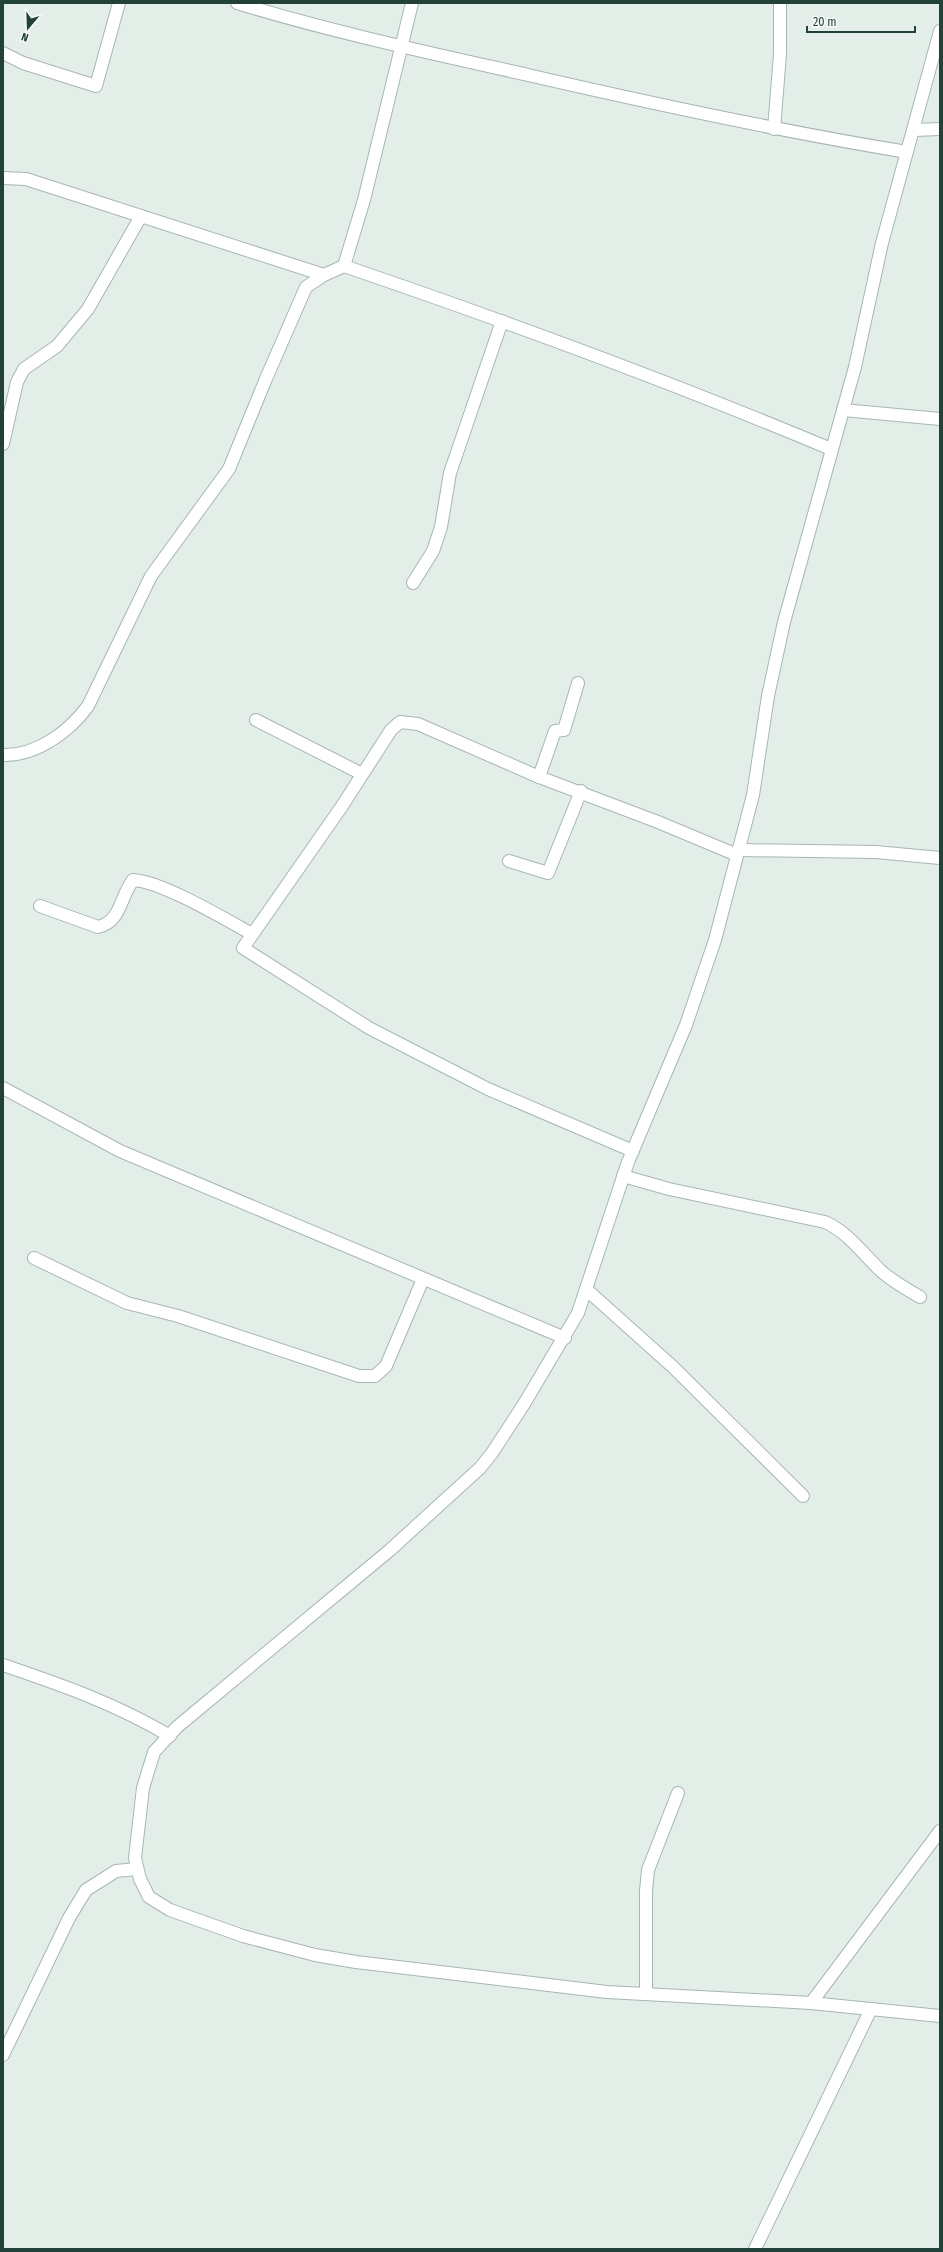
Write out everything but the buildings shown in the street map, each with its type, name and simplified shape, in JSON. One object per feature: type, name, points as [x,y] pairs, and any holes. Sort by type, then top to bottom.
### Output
[{"type":"street","points":[[3,54],[23,63],[96,86],[119,3]]},
{"type":"street","points":[[236,3],[358,38],[774,129],[907,152]]},
{"type":"street","points":[[344,266],[364,200],[412,3]]},
{"type":"street","points":[[774,129],[780,54],[780,3]]},
{"type":"street","points":[[940,31],[882,243],[855,367],[784,622],[768,696],[753,795],[715,940],[686,1025],[623,1176],[587,1290],[578,1313],[516,1416],[480,1468],[390,1550],[294,1628],[170,1736],[154,1752],[143,1788],[135,1858],[137,1869],[149,1897],[170,1910],[243,1936],[315,1955],[408,1970],[607,1992],[811,2003],[940,2016]]},
{"type":"street","points":[[914,130],[940,129]]},
{"type":"street","points":[[3,178],[26,179],[324,275]]},
{"type":"street","points":[[3,444],[8,395],[24,369],[57,346],[88,309],[140,216]]},
{"type":"street","points":[[3,756],[35,748],[55,739],[78,719],[88,706],[151,576],[229,468],[306,287],[324,275],[344,266],[502,321],[726,405],[832,449]]},
{"type":"street","points":[[413,583],[433,551],[441,527],[450,473],[502,321]]},
{"type":"street","points":[[843,410],[940,419]]},
{"type":"street","points":[[539,777],[555,731],[564,730],[578,683]]},
{"type":"street","points":[[256,720],[362,774]]},
{"type":"street","points":[[633,1151],[488,1089],[369,1028],[243,948],[391,730],[400,722],[406,721],[418,724],[539,777],[581,791],[738,853],[876,852],[940,858]]},
{"type":"street","points":[[509,861],[548,873],[581,791]]},
{"type":"street","points":[[40,906],[98,928],[113,921],[133,880],[141,880],[163,888],[252,934]]},
{"type":"street","points":[[3,1088],[120,1151],[564,1338]]},
{"type":"street","points":[[623,1176],[669,1189],[825,1222],[847,1234],[881,1271],[898,1284],[920,1297]]},
{"type":"street","points":[[34,1258],[127,1303],[178,1316],[359,1376],[375,1376],[386,1366],[423,1279]]},
{"type":"street","points":[[587,1290],[673,1367],[803,1496]]},
{"type":"street","points":[[3,1665],[87,1693],[142,1720],[170,1736]]},
{"type":"street","points":[[646,1994],[646,1891],[648,1870],[678,1793]]},
{"type":"street","points":[[811,2003],[940,1831]]},
{"type":"street","points":[[3,2055],[69,1918],[86,1890],[116,1871],[137,1869]]},
{"type":"street","points":[[755,2249],[871,2009]]}]
